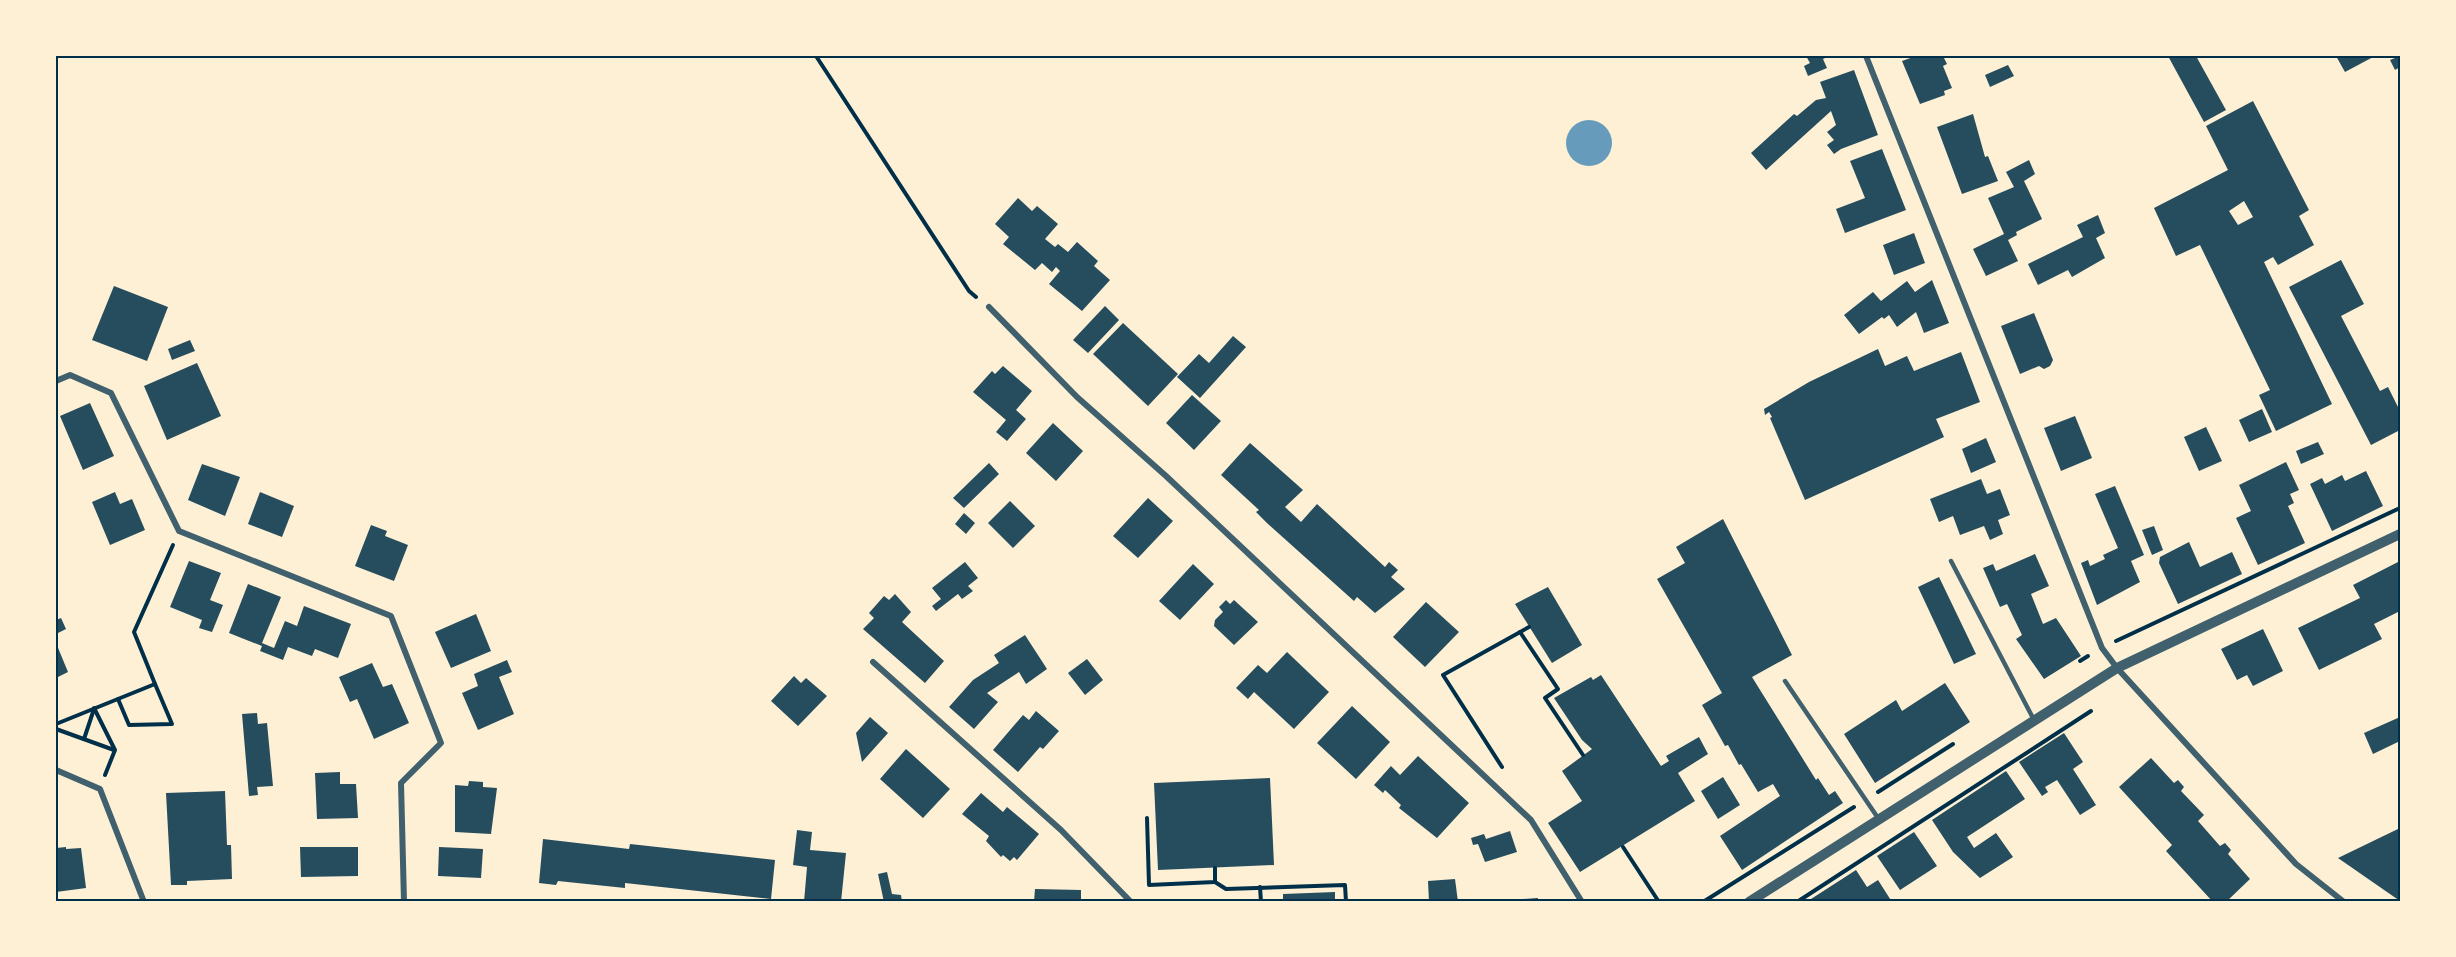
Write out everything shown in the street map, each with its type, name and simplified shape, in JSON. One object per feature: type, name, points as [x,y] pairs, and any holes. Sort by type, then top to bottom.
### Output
[{"type":"street","points":[[1866,56],[2102,648],[2117,668],[2296,864],[2344,902]]},
{"type":"street","points":[[989,307],[1077,396],[1166,476],[1532,820],[1582,902]]},
{"type":"street","points":[[56,381],[70,375],[111,393],[179,531],[391,616],[441,743],[401,783],[404,902]]},
{"type":"street","points":[[1749,902],[2117,668],[2400,534]]},
{"type":"street","points":[[873,662],[1061,830],[1131,902]]},
{"type":"street","points":[[56,770],[100,789],[144,902]]},
{"type":"lane","points":[[1951,561],[2034,720]]},
{"type":"lane","points":[[1785,681],[1864,800],[1879,818]]},
{"type":"path","points":[[816,56],[969,291],[989,307]]},
{"type":"path","points":[[2080,661],[2102,648],[2400,508]]},
{"type":"path","points":[[118,699],[129,725],[172,724],[134,633],[179,531]]},
{"type":"path","points":[[1503,770],[1443,675],[1529,627]]},
{"type":"path","points":[[1520,632],[1558,689],[1545,698],[1583,755]]},
{"type":"path","points":[[56,724],[154,684]]},
{"type":"path","points":[[84,739],[94,708]]},
{"type":"path","points":[[94,708],[115,750],[100,789]]},
{"type":"path","points":[[1797,902],[2093,709]]},
{"type":"path","points":[[56,729],[115,750]]},
{"type":"path","points":[[1703,902],[1953,744]]},
{"type":"path","points":[[1147,818],[1149,885],[1215,882],[1226,889],[1345,885],[1346,902]]},
{"type":"path","points":[[1623,847],[1659,902]]},
{"type":"path","points":[[1215,868],[1215,882]]},
{"type":"path","points":[[1260,888],[1261,902]]},
{"type":"water","points":[[1589,120],[1605,127],[1612,143],[1605,159],[1589,166],[1573,159],[1566,143],[1573,127]]},
{"type":"building","points":[[1806,56],[1830,56],[1823,59],[1827,68],[1808,76],[1804,66],[1810,63]]},
{"type":"building","points":[[1916,56],[1943,56],[1947,64],[1943,66],[1952,88],[1944,91],[1945,95],[1920,104],[1902,61]]},
{"type":"building","points":[[2168,56],[2196,56],[2226,110],[2204,122]]},
{"type":"building","points":[[2336,56],[2375,56],[2345,72]]},
{"type":"building","points":[[2400,56],[2400,67],[2395,70],[2390,60]]},
{"type":"building","points":[[2008,65],[2014,76],[1990,87],[1985,75]]},
{"type":"building","points":[[1854,70],[1878,135],[1841,149],[1834,154],[1827,145],[1834,140],[1827,132],[1836,125],[1831,111],[1766,170],[1751,153],[1794,114],[1797,116],[1816,100],[1826,98],[1820,82]]},
{"type":"building","points":[[2253,101],[2309,210],[2299,216],[2314,245],[2278,265],[2273,257],[2264,262],[2332,404],[2276,431],[2259,395],[2270,390],[2200,245],[2176,256],[2154,208],[2228,170],[2206,126]],"holes":[[[2244,201],[2253,217],[2238,225],[2229,211]]]},
{"type":"building","points":[[1973,114],[1985,157],[1988,156],[1998,181],[1962,194],[1937,127]]},
{"type":"building","points":[[1882,149],[1906,210],[1845,233],[1836,209],[1865,198],[1850,161]]},
{"type":"building","points":[[2029,160],[2035,174],[2024,181],[2042,219],[2016,232],[2017,235],[2008,240],[2018,261],[1986,276],[1973,249],[2004,234],[1988,198],[2014,187],[2006,172]]},
{"type":"building","points":[[1018,198],[1032,211],[1037,206],[1058,224],[1045,239],[1055,247],[1058,244],[1068,252],[1077,242],[1098,261],[1094,266],[1110,280],[1082,311],[1049,284],[1060,271],[1056,267],[1052,272],[1042,263],[1035,270],[1003,244],[1009,237],[995,224]]},
{"type":"building","points":[[2098,215],[2105,233],[2096,238],[2105,258],[2072,277],[2068,270],[2038,285],[2028,264],[2083,237],[2077,225]]},
{"type":"building","points":[[1914,233],[1925,263],[1894,275],[1883,245]]},
{"type":"building","points":[[2341,260],[2364,304],[2341,316],[2380,391],[2388,387],[2400,411],[2400,430],[2371,445],[2289,287]]},
{"type":"building","points":[[1932,280],[1949,323],[1924,333],[1916,312],[1897,327],[1889,315],[1884,319],[1882,317],[1859,334],[1844,315],[1873,292],[1881,301],[1907,281],[1915,292]]},
{"type":"building","points":[[114,286],[168,307],[147,361],[92,340]]},
{"type":"building","points":[[1105,306],[1119,320],[1088,353],[1073,340]]},
{"type":"building","points":[[2034,313],[2053,360],[2050,366],[2044,369],[2039,366],[2020,374],[2001,326]]},
{"type":"building","points":[[1123,323],[1178,374],[1148,406],[1093,354]]},
{"type":"building","points":[[1233,336],[1246,347],[1200,398],[1177,377],[1199,354],[1209,363]]},
{"type":"building","points":[[190,340],[195,351],[172,360],[168,349]]},
{"type":"building","points":[[1878,349],[1885,366],[1907,356],[1914,371],[1961,352],[1980,402],[1936,419],[1944,437],[1805,500],[1770,418],[1772,417],[1769,412],[1765,415],[1764,409],[1809,382]]},
{"type":"building","points":[[197,363],[221,416],[167,440],[144,386]]},
{"type":"building","points":[[1003,366],[1032,391],[1016,410],[1026,419],[1007,441],[996,432],[1006,420],[973,392],[992,371],[995,374]]},
{"type":"building","points":[[1192,395],[1221,421],[1194,450],[1166,423]]},
{"type":"building","points":[[90,403],[114,456],[83,470],[60,416]]},
{"type":"building","points":[[2262,409],[2272,432],[2249,442],[2239,420]]},
{"type":"building","points":[[2075,416],[2092,458],[2061,471],[2044,428]]},
{"type":"building","points":[[1053,423],[1083,451],[1056,481],[1026,453]]},
{"type":"building","points":[[2206,427],[2222,461],[2199,471],[2184,437]]},
{"type":"building","points":[[1986,438],[1996,462],[1971,473],[1962,449]]},
{"type":"building","points":[[2318,442],[2324,454],[2301,464],[2296,451]]},
{"type":"building","points":[[1250,443],[1303,490],[1285,507],[1301,522],[1317,504],[1385,567],[1389,562],[1398,570],[1391,577],[1405,589],[1375,613],[1357,597],[1354,601],[1268,524],[1256,512],[1259,510],[1221,475]]},
{"type":"building","points":[[2286,462],[2299,490],[2290,494],[2294,503],[2288,506],[2305,543],[2258,565],[2236,518],[2251,511],[2239,485]]},
{"type":"building","points":[[989,463],[999,474],[964,508],[953,498]]},
{"type":"building","points":[[202,464],[240,477],[225,516],[188,500]]},
{"type":"building","points":[[2366,471],[2383,506],[2332,531],[2310,484],[2322,478],[2325,484],[2342,475],[2345,481]]},
{"type":"building","points":[[1981,479],[1987,494],[2000,489],[2010,515],[1998,520],[2003,534],[1990,540],[1984,526],[1960,535],[1953,516],[1939,522],[1930,499]]},
{"type":"building","points":[[2115,486],[2144,555],[2131,561],[2140,582],[2097,605],[2081,563],[2088,560],[2090,566],[2105,559],[2103,555],[2118,548],[2095,494]]},
{"type":"building","points":[[115,492],[120,504],[132,499],[145,530],[110,545],[92,502]]},
{"type":"building","points":[[260,492],[294,506],[282,537],[248,524]]},
{"type":"building","points":[[1148,498],[1173,521],[1138,558],[1113,536]]},
{"type":"building","points":[[1010,501],[1035,526],[1013,548],[988,523]]},
{"type":"building","points":[[964,513],[975,523],[966,534],[955,524]]},
{"type":"building","points":[[1723,519],[1792,655],[1752,677],[1816,780],[1818,778],[1829,795],[1835,791],[1843,803],[1742,870],[1720,836],[1780,796],[1773,784],[1758,792],[1728,745],[1725,746],[1702,705],[1722,693],[1657,579],[1685,563],[1676,547]]},
{"type":"building","points":[[371,525],[387,531],[385,536],[408,545],[394,581],[355,566]]},
{"type":"building","points":[[2154,526],[2163,550],[2152,555],[2142,530]]},
{"type":"building","points":[[2189,542],[2200,567],[2232,552],[2242,574],[2178,604],[2159,563],[2160,557]]},
{"type":"building","points":[[2035,554],[2049,586],[2031,594],[2043,624],[2056,618],[2081,656],[2044,679],[2016,639],[2022,635],[2007,604],[2000,607],[1983,568],[1993,564],[1996,571]]},
{"type":"building","points":[[189,561],[221,573],[210,600],[223,605],[212,632],[199,628],[202,620],[170,607]]},
{"type":"building","points":[[2400,561],[2400,617],[2398,612],[2374,624],[2382,639],[2319,670],[2298,628],[2360,598],[2353,585]]},
{"type":"building","points":[[965,562],[978,578],[968,586],[973,591],[962,599],[958,594],[936,611],[932,606],[941,599],[932,588]]},
{"type":"building","points":[[1193,564],[1214,584],[1180,620],[1159,601]]},
{"type":"building","points":[[1939,577],[1976,654],[1954,664],[1918,587]]},
{"type":"building","points":[[248,584],[281,597],[262,643],[274,648],[285,621],[297,626],[304,606],[351,624],[338,658],[315,649],[312,656],[288,647],[283,660],[260,651],[262,646],[229,633]]},
{"type":"building","points":[[1548,587],[1582,645],[1552,663],[1515,604]]},
{"type":"building","points":[[895,594],[911,612],[902,622],[944,661],[925,683],[863,629],[874,618],[869,613],[884,596],[889,600]]},
{"type":"building","points":[[1226,600],[1230,604],[1234,600],[1258,622],[1234,645],[1214,626],[1215,620],[1223,612],[1219,607]]},
{"type":"building","points":[[1426,602],[1459,632],[1425,667],[1393,637]]},
{"type":"building","points":[[476,614],[491,651],[451,668],[435,632]]},
{"type":"building","points":[[61,618],[66,629],[56,634],[56,620]]},
{"type":"building","points":[[2263,629],[2283,671],[2253,686],[2247,675],[2237,680],[2221,649]]},
{"type":"building","points":[[1025,635],[1047,669],[1026,684],[1019,672],[987,693],[998,702],[974,729],[949,707],[973,680],[999,663],[994,655]]},
{"type":"building","points":[[56,643],[68,672],[56,678]]},
{"type":"building","points":[[1287,652],[1329,692],[1294,729],[1254,692],[1248,699],[1236,688],[1258,665],[1267,673]]},
{"type":"building","points":[[1087,659],[1103,680],[1085,695],[1068,673]]},
{"type":"building","points":[[507,660],[512,672],[499,677],[514,714],[478,730],[462,693],[478,686],[474,674]]},
{"type":"building","points":[[372,663],[383,687],[392,684],[409,723],[374,739],[357,699],[350,702],[339,677]]},
{"type":"building","points":[[1601,675],[1661,766],[1669,761],[1666,756],[1699,737],[1708,754],[1678,773],[1695,801],[1580,872],[1548,823],[1582,801],[1562,771],[1592,749],[1582,740],[1554,698],[1591,677],[1593,680]]},
{"type":"building","points":[[794,676],[801,683],[806,678],[827,696],[798,726],[771,701]]},
{"type":"building","points":[[1945,683],[1970,722],[1875,783],[1844,734],[1896,700],[1902,711]]},
{"type":"building","points":[[1352,706],[1390,742],[1356,779],[1317,743]]},
{"type":"building","points":[[1036,711],[1059,731],[1043,749],[1040,747],[1018,772],[993,750],[1023,715],[1029,720]]},
{"type":"building","points":[[257,713],[258,724],[267,723],[273,786],[257,787],[258,795],[249,796],[242,714]]},
{"type":"building","points":[[870,717],[888,733],[862,762],[856,733]]},
{"type":"building","points":[[2400,717],[2400,741],[2373,754],[2364,733]]},
{"type":"building","points":[[2064,733],[2083,762],[2073,769],[2096,805],[2080,815],[2057,780],[2045,787],[2048,792],[2042,796],[2019,762]]},
{"type":"building","points":[[906,749],[950,789],[923,818],[880,779]]},
{"type":"building","points":[[1418,756],[1469,803],[1437,838],[1399,808],[1401,805],[1385,790],[1383,793],[1374,785],[1391,766],[1400,775]]},
{"type":"building","points":[[2151,758],[2174,783],[2178,780],[2184,787],[2181,791],[2204,815],[2198,821],[2220,846],[2225,843],[2231,850],[2228,854],[2250,879],[2226,902],[2213,902],[2166,851],[2172,845],[2119,787]]},
{"type":"building","points":[[2006,771],[2025,799],[1967,837],[1974,848],[1996,833],[2013,857],[1980,878],[1953,852],[1932,820]]},
{"type":"building","points":[[340,772],[340,784],[356,784],[358,818],[317,819],[315,773]]},
{"type":"building","points":[[1723,777],[1740,805],[1718,819],[1701,791]]},
{"type":"building","points":[[1270,778],[1274,865],[1158,870],[1154,783]]},
{"type":"building","points":[[469,781],[483,782],[483,787],[497,788],[491,834],[455,832],[455,785],[468,786]]},
{"type":"building","points":[[225,791],[227,845],[231,845],[232,879],[187,881],[187,885],[171,885],[166,793]]},
{"type":"building","points":[[981,793],[1003,812],[1007,807],[1039,834],[1017,860],[1014,857],[1010,861],[1003,855],[1001,857],[986,841],[989,836],[962,814]]},
{"type":"building","points":[[2400,828],[2400,901],[2338,858]]},
{"type":"building","points":[[797,830],[812,832],[810,850],[846,853],[841,902],[804,902],[807,867],[793,865]]},
{"type":"building","points":[[1510,831],[1517,852],[1485,862],[1478,844],[1473,845],[1471,838],[1484,834],[1486,839]]},
{"type":"building","points":[[1914,832],[1937,866],[1900,890],[1877,856]]},
{"type":"building","points":[[543,839],[629,849],[630,844],[775,860],[771,899],[625,883],[625,888],[558,881],[556,885],[539,883]]},
{"type":"building","points":[[66,847],[66,849],[81,848],[86,888],[56,892],[56,848]]},
{"type":"building","points":[[300,847],[358,847],[358,876],[301,877]]},
{"type":"building","points":[[439,847],[483,849],[481,878],[438,876]]},
{"type":"building","points":[[1856,870],[1867,887],[1878,880],[1892,902],[1812,902],[1811,899]]},
{"type":"building","points":[[887,872],[892,894],[901,895],[902,902],[884,902],[878,874]]},
{"type":"building","points":[[1455,879],[1458,902],[1429,902],[1428,881]]},
{"type":"building","points":[[1035,889],[1081,890],[1081,902],[1034,902]]},
{"type":"building","points":[[1335,892],[1335,902],[1283,902],[1283,894]]},
{"type":"building","points":[[1538,898],[1538,902],[1524,902],[1523,899]]}]
